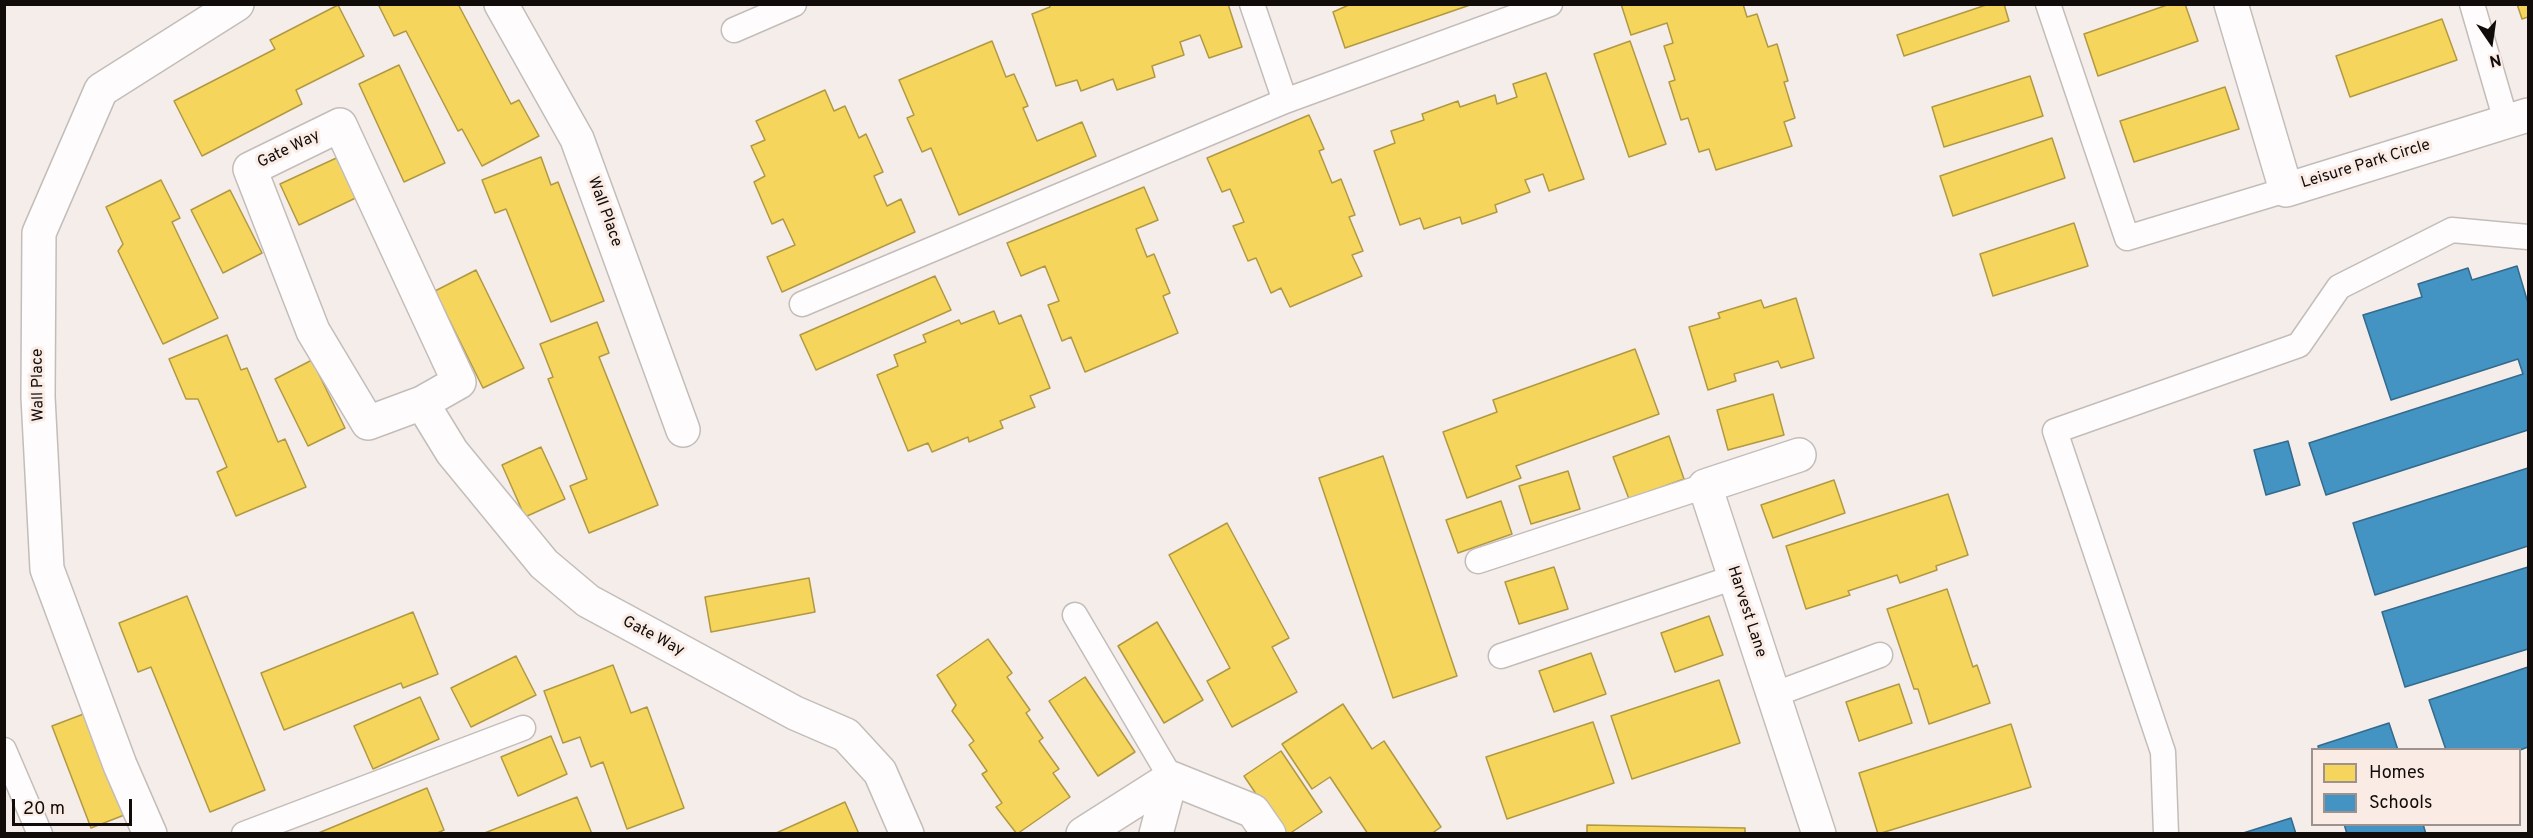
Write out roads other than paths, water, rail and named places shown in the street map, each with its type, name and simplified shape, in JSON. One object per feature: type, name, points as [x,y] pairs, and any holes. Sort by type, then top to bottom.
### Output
[{"type":"street","name":"Wall Place","points":[[150,834],[120,765],[47,569],[38,397],[39,232],[101,90],[237,4]]},
{"type":"street","name":"Wall Place","points":[[501,4],[577,139],[683,430]]},
{"type":"street","name":"Leisure Park Circle","points":[[2231,4],[2286,190],[2517,118]]},
{"type":"street","name":"Gate Way","points":[[340,125],[459,382],[422,403],[368,423],[313,330],[250,169],[340,125]]},
{"type":"street","name":"Gate Way","points":[[422,403],[452,452],[544,564],[588,601],[795,713],[846,735],[880,772],[907,834]]},
{"type":"street","points":[[1704,486],[1799,455]]},
{"type":"street","name":"Harvest Lane","points":[[1704,486],[1819,834]]},
{"type":"street","points":[[1083,834],[1171,778]]},
{"type":"street","points":[[1156,834],[1171,778]]},
{"type":"street","points":[[1171,778],[1253,811],[1269,834]]},
{"type":"lane","points":[[734,30],[794,4]]},
{"type":"lane","points":[[1252,4],[1285,101]]},
{"type":"lane","points":[[802,304],[1285,101],[1550,4]]},
{"type":"lane","points":[[2049,4],[2127,238],[2286,190]]},
{"type":"lane","points":[[2472,4],[2517,118]]},
{"type":"lane","points":[[2166,834],[2163,752],[2055,431],[2299,345],[2339,287],[2452,230],[2529,237]]},
{"type":"lane","points":[[1478,561],[1704,486]]},
{"type":"lane","points":[[1501,656],[1735,577]]},
{"type":"lane","points":[[1075,615],[1171,778]]},
{"type":"lane","points":[[1773,695],[1880,655]]},
{"type":"lane","points":[[244,834],[523,728]]},
{"type":"lane","points":[[4,750],[40,834]]}]
